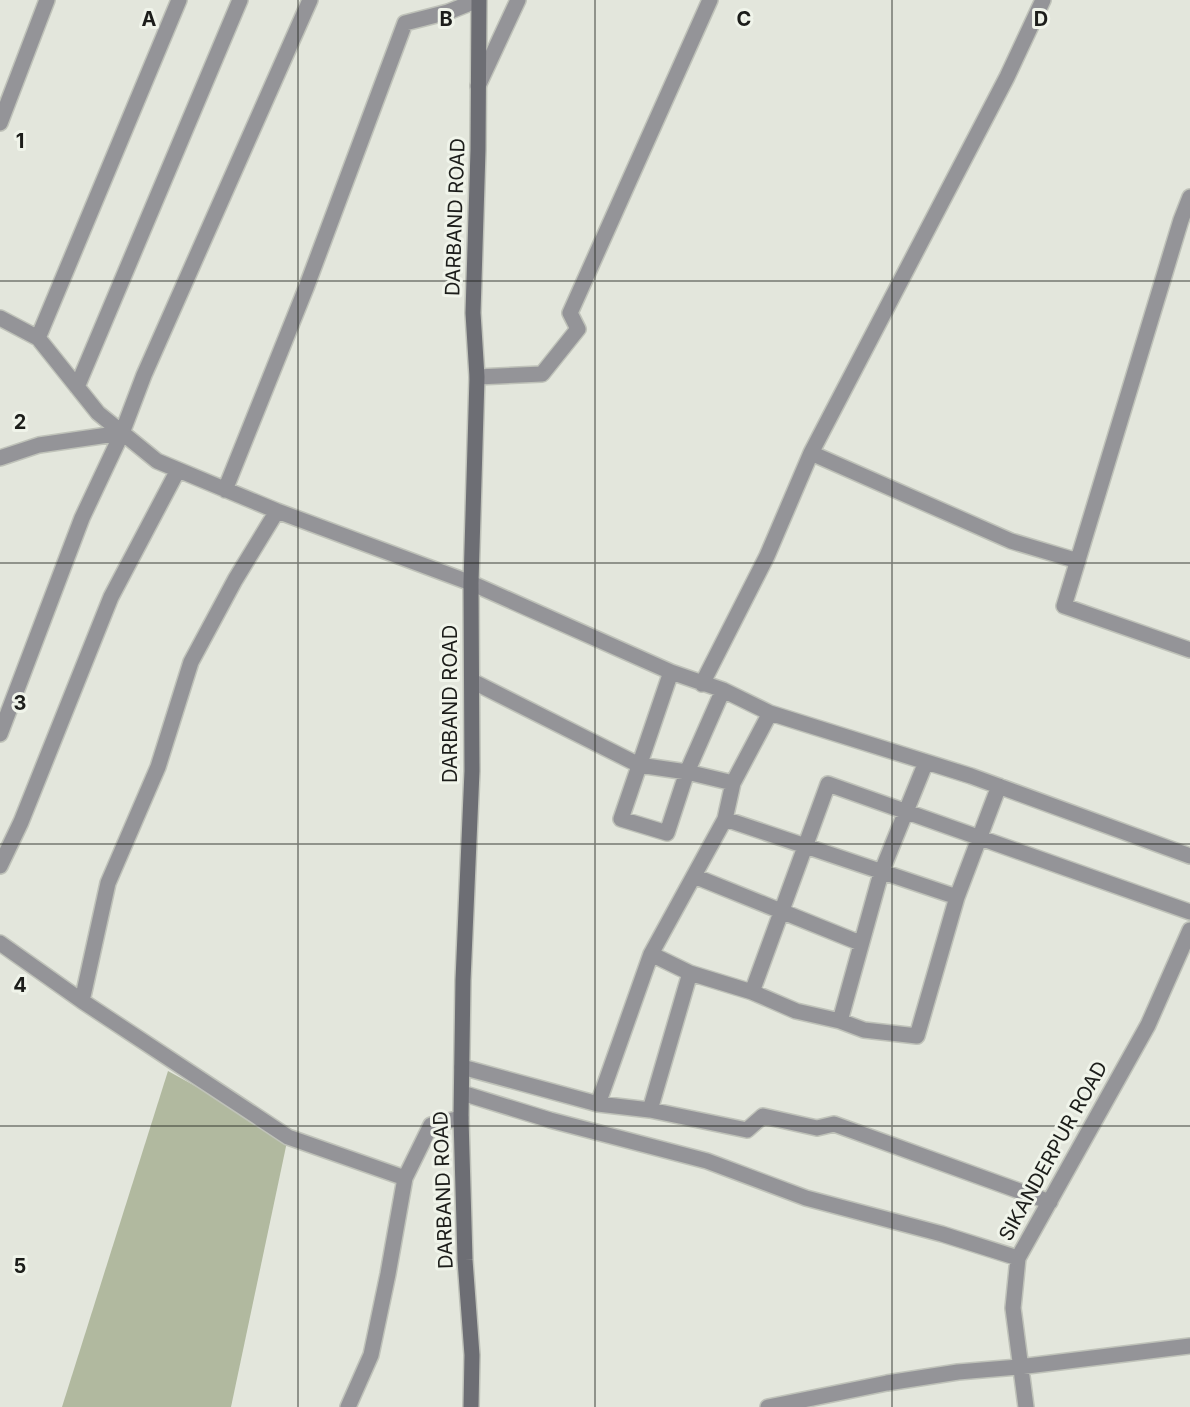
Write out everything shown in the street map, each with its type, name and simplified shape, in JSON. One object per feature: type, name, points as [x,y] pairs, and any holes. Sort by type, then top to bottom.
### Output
[{"type":"main road","name":"DARBAND ROAD","points":[[471,1407],[472,1355],[465,1260],[461,1118],[463,980],[472,771],[471,583],[477,377],[473,313],[478,150],[478,0]]},
{"type":"street","points":[[0,123],[47,0]]},
{"type":"street","points":[[38,338],[179,0]]},
{"type":"street","points":[[77,387],[240,0]]},
{"type":"street","points":[[0,734],[82,518],[122,433],[148,364],[310,0]]},
{"type":"street","points":[[225,490],[306,288],[405,23],[448,12],[478,0]]},
{"type":"street","points":[[478,86],[518,0]]},
{"type":"street","points":[[477,377],[542,374],[578,329],[570,313],[710,0]]},
{"type":"street","points":[[702,684],[767,556],[811,453],[1006,77],[1043,0]]},
{"type":"street","points":[[1190,197],[1181,220],[1064,606],[1190,650]]},
{"type":"street","points":[[0,318],[38,338],[98,413],[157,461],[277,511],[471,583],[670,672],[723,690],[770,713],[999,786],[1190,856]]},
{"type":"street","points":[[0,458],[39,445],[122,433]]},
{"type":"street","points":[[811,453],[1011,541],[1078,561]]},
{"type":"street","points":[[0,866],[21,822],[111,597],[178,470]]},
{"type":"street","points":[[82,1001],[108,883],[158,767],[191,662],[236,579],[277,511]]},
{"type":"street","points":[[670,672],[621,819],[667,833],[687,772],[723,690]]},
{"type":"street","points":[[472,681],[639,765],[687,772],[733,783]]},
{"type":"street","points":[[598,1104],[651,954],[725,819],[733,783],[770,713]]},
{"type":"street","points":[[840,1021],[881,873],[926,762]]},
{"type":"street","points":[[752,992],[828,784],[1190,912]]},
{"type":"street","points":[[651,954],[690,973],[752,992],[796,1011],[840,1021],[864,1030],[917,1036],[957,897],[999,786]]},
{"type":"street","points":[[725,819],[957,897]]},
{"type":"street","points":[[694,876],[860,943]]},
{"type":"street","name":"SIKANDERPUR ROAD","points":[[1026,1407],[1013,1308],[1017,1258],[1148,1025],[1190,930]]},
{"type":"street","points":[[0,943],[82,1001],[288,1137],[405,1178]]},
{"type":"street","points":[[650,1110],[690,973]]},
{"type":"street","points":[[462,1067],[598,1104],[650,1110],[747,1130],[763,1116],[817,1128],[834,1124],[1050,1202]]},
{"type":"street","points":[[462,1093],[550,1120],[707,1161],[806,1198],[942,1234],[1017,1258]]},
{"type":"street","points":[[348,1407],[371,1355],[405,1178],[430,1125],[461,1118]]},
{"type":"street","points":[[768,1407],[887,1383],[958,1372],[1019,1367],[1190,1346]]},
{"type":"green space","points":[[168,1071],[288,1137],[231,1407],[62,1407]]}]
